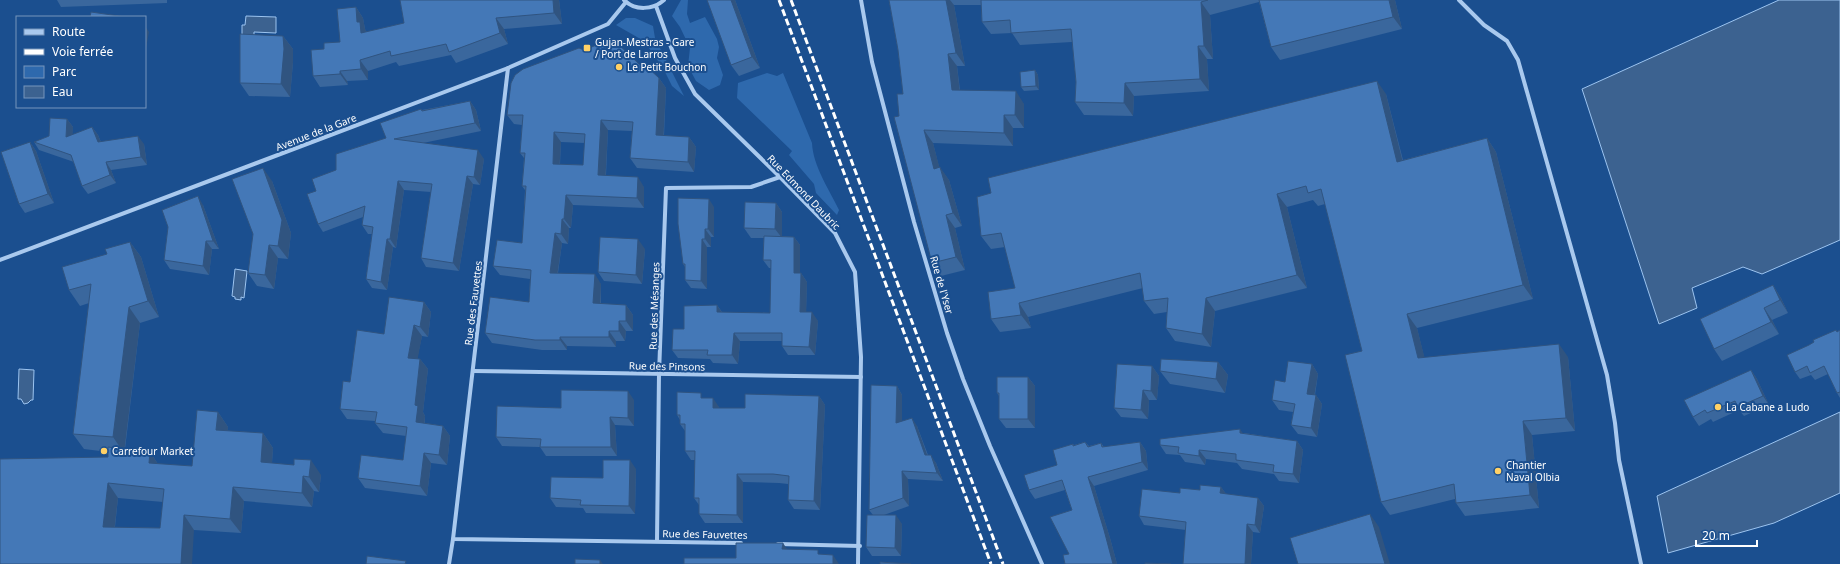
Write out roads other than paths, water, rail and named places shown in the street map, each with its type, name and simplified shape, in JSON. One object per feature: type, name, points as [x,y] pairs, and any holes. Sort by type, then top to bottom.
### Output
[{"type":"street","points":[[625,1],[641,8],[656,6],[664,0]]},
{"type":"street","name":"Rue de l'Yser","points":[[861,0],[872,62],[914,222],[947,333],[963,379],[990,446],[1042,564]]},
{"type":"street","points":[[1459,0],[1484,25],[1507,41],[1518,60],[1607,375],[1619,460],[1641,564]]},
{"type":"street","name":"Avenue de la Gare","points":[[0,260],[508,68],[608,24],[625,1]]},
{"type":"street","name":"Rue Edmond Daubric","points":[[656,6],[675,58],[695,94],[835,233],[855,272],[861,357],[860,546],[858,564]]},
{"type":"street","name":"Rue des Fauvettes","points":[[449,564],[508,68]]},
{"type":"street","name":"Rue des Mésanges","points":[[656,541],[666,188],[751,188],[780,177]]},
{"type":"street","name":"Rue des Pinsons","points":[[473,371],[861,377]]},
{"type":"street","name":"Rue des Fauvettes","points":[[453,539],[743,543]]},
{"type":"street","points":[[774,544],[860,546]]},
{"type":"water","points":[[1779,0],[1840,0],[1840,240],[1762,274],[1743,267],[1692,288],[1697,308],[1659,324],[1582,89]]},
{"type":"water","points":[[246,16],[276,17],[276,33],[254,32],[254,37],[242,37],[242,25],[245,25]]},
{"type":"water","points":[[235,269],[247,271],[244,298],[241,297],[241,300],[235,299],[235,297],[232,296]]},
{"type":"water","points":[[19,369],[34,370],[33,400],[24,404],[21,399],[18,399]]},
{"type":"water","points":[[1840,412],[1840,493],[1774,523],[1668,553],[1657,496]]},
{"type":"railway","points":[[779,0],[991,564]]},
{"type":"railway","points":[[791,0],[1003,564]]},
{"type":"place","name":"Gujan-Mestras - Gare / Port de Larros","points":[[587,48]]},
{"type":"place","name":"Le Petit Bouchon","points":[[619,67]]},
{"type":"place","name":"La Cabane a Ludo","points":[[1718,407]]},
{"type":"place","name":"Carrefour Market","points":[[104,451]]},
{"type":"place","name":"Chantier Naval Olbia","points":[[1498,471]]}]
